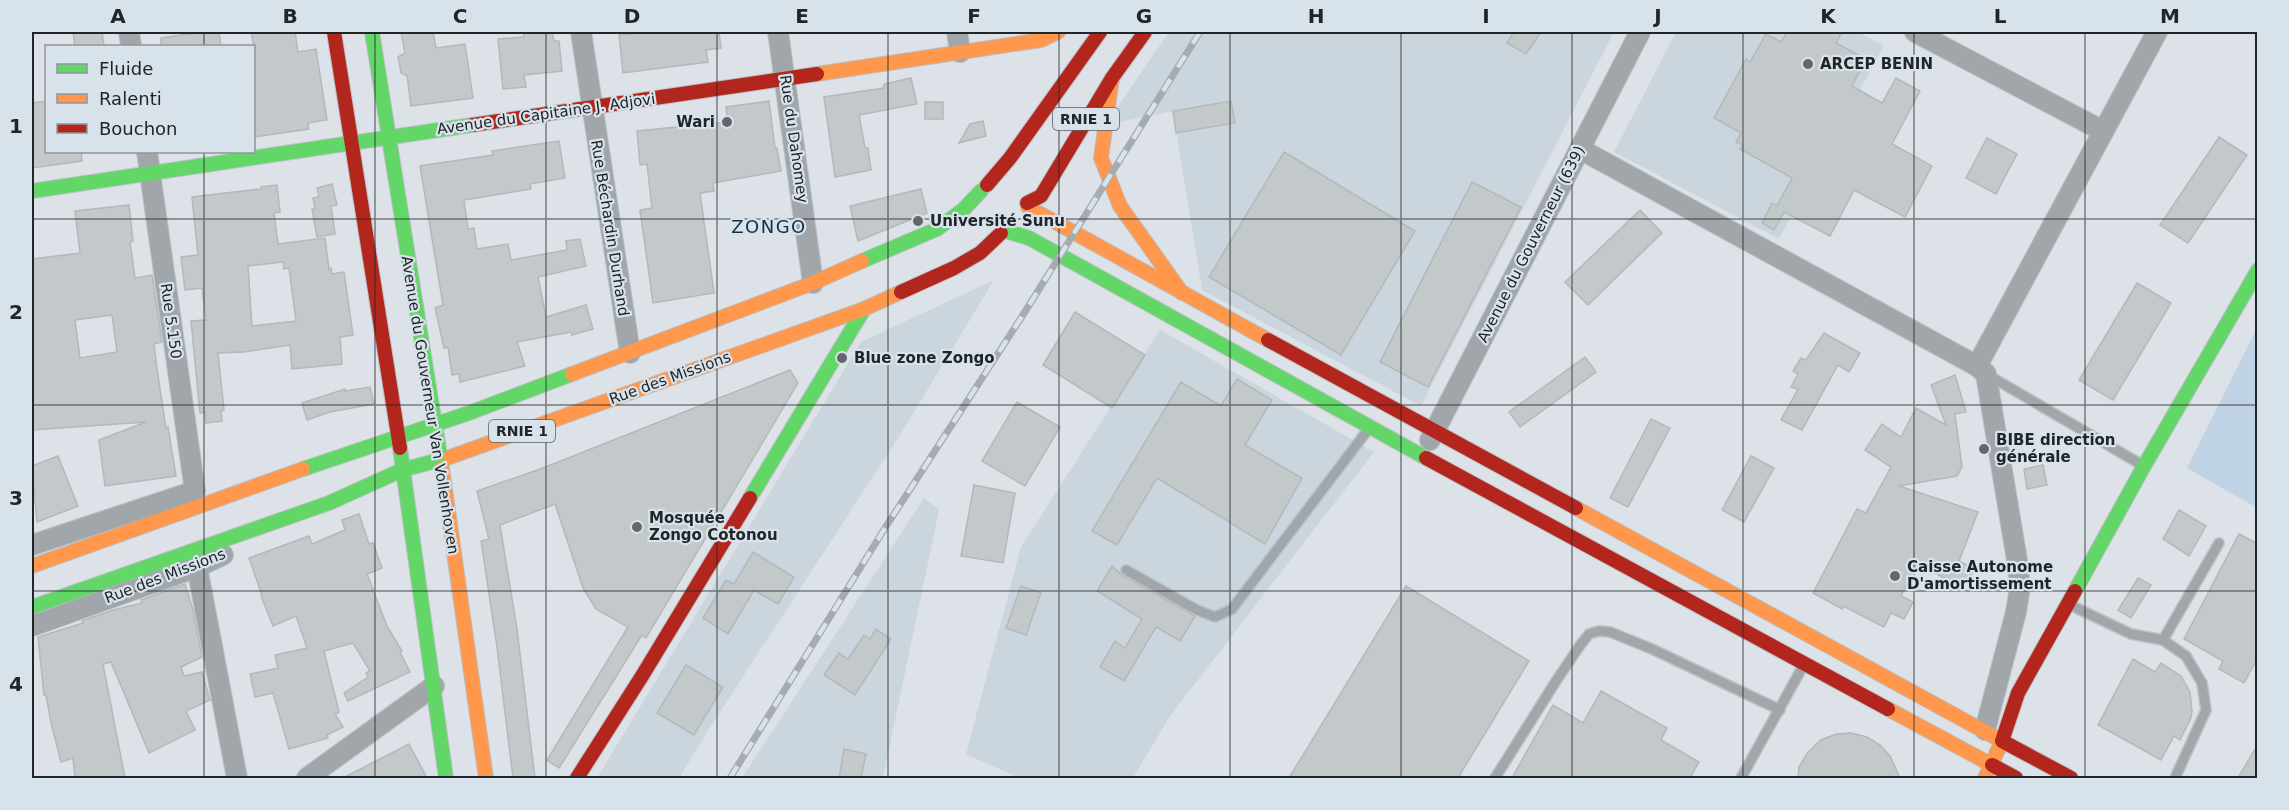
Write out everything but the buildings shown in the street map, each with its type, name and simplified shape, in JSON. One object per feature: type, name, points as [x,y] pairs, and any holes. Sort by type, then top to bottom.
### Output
[{"type":"main road","points":[[334,32],[398,436],[446,778]]},
{"type":"main road","name":"Avenue du Gouverneur Van Vollenhoven","points":[[372,32],[435,423],[486,778]]},
{"type":"main road","name":"Avenue du Capitaine J. Adjovi","points":[[32,191],[1041,40],[1058,32]]},
{"type":"main road","name":"RNIE 1","points":[[32,566],[320,463],[469,413],[630,353],[813,283],[936,229],[963,210],[1010,158],[1100,32]]},
{"type":"main road","name":"RNIE 1","points":[[1005,232],[1023,223],[1026,201],[1041,196],[1046,189],[1112,78],[1145,32]]},
{"type":"main road","points":[[1112,78],[1101,158],[1120,206],[1182,293]]},
{"type":"main road","points":[[977,215],[975,206],[984,188],[994,182],[1010,182]]},
{"type":"main road","points":[[1026,201],[1182,293],[2071,778]]},
{"type":"main road","points":[[986,228],[1029,238],[1804,664],[1972,762],[1992,765],[2016,778]]},
{"type":"main road","name":"Rue des Missions","points":[[32,607],[329,503],[402,470],[440,460],[864,309],[980,253],[1005,232]]},
{"type":"main road","points":[[1985,778],[2002,741],[2018,693],[2144,466],[2258,270]]},
{"type":"main road","points":[[577,778],[642,676],[864,309]]},
{"type":"main road","points":[[1972,762],[1985,730],[2018,693]]},
{"type":"street","name":"Rue Béchardin Durhand","points":[[581,32],[630,353]]},
{"type":"street","name":"Rue du Dahomey","points":[[778,32],[813,283]]},
{"type":"street","points":[[957,32],[960,52]]},
{"type":"street","name":"Avenue du Gouverneur (639)","points":[[1422,456],[1640,32]]},
{"type":"street","points":[[1985,730],[2009,643],[2020,587],[1982,370],[2103,131],[2157,32]]},
{"type":"street","points":[[1922,33],[2103,131]]},
{"type":"street","points":[[1580,149],[1982,370]]},
{"type":"street","name":"Rue 5.150","points":[[147,153],[195,491]]},
{"type":"street","points":[[32,545],[195,491],[320,463]]},
{"type":"street","name":"Rue des Missions","points":[[32,626],[197,567],[329,503]]},
{"type":"street","points":[[197,567],[237,778]]},
{"type":"street","points":[[307,778],[434,686]]},
{"type":"lane","points":[[1982,370],[2144,466]]},
{"type":"lane","points":[[1126,570],[1197,610],[1215,617],[1232,609],[1370,427]]},
{"type":"lane","points":[[2163,640],[2219,543]]},
{"type":"lane","points":[[2068,604],[2131,634],[2163,640],[2186,656],[2202,683],[2206,710],[2175,778]]},
{"type":"lane","points":[[1495,778],[1581,644],[1589,634],[1599,631],[1610,632],[1652,649],[1780,710]]},
{"type":"lane","points":[[1741,778],[1804,664]]},
{"type":"shaded area","points":[[1169,32],[1614,32],[1421,406],[1202,290],[1173,111],[1105,125]]},
{"type":"shaded area","points":[[1676,32],[1858,32],[1884,46],[1779,239],[1614,152]]},
{"type":"shaded area","points":[[994,280],[900,435],[679,778],[597,778],[861,342]]},
{"type":"shaded area","points":[[2257,328],[2257,508],[2187,468]]},
{"type":"shaded area","points":[[1160,330],[1374,452],[1170,716],[1133,778],[1019,778],[966,754],[1021,547]]},
{"type":"shaded area","points":[[924,498],[939,510],[883,778],[742,778]]},
{"type":"railway","points":[[730,778],[885,528],[1021,318],[1200,32]]},
{"type":"traffic: fast","points":[[372,32],[442,468]]},
{"type":"traffic: fast","points":[[32,191],[472,125]]},
{"type":"traffic: fast","points":[[862,261],[937,229],[963,210],[981,191]]},
{"type":"traffic: fast","points":[[1009,232],[1029,238],[1426,458]]},
{"type":"traffic: fast","points":[[2075,591],[2144,466],[2258,270]]},
{"type":"traffic: fast","points":[[750,498],[864,309]]},
{"type":"traffic: fast","points":[[303,469],[469,413],[572,374]]},
{"type":"traffic: fast","points":[[400,448],[446,778]]},
{"type":"traffic: fast","points":[[32,607],[329,503],[402,470],[450,457]]},
{"type":"traffic: slow","points":[[817,74],[1041,40],[1058,32]]},
{"type":"traffic: slow","points":[[1112,78],[1101,158],[1120,206],[1182,293]]},
{"type":"traffic: slow","points":[[1028,207],[1268,340]]},
{"type":"traffic: slow","points":[[572,374],[813,283],[862,261]]},
{"type":"traffic: slow","points":[[450,457],[864,309],[901,292]]},
{"type":"traffic: slow","points":[[442,468],[486,778]]},
{"type":"traffic: slow","points":[[32,566],[303,469]]},
{"type":"traffic: slow","points":[[1576,508],[2002,741],[1985,778]]},
{"type":"traffic: slow","points":[[1888,709],[1992,765]]},
{"type":"traffic: jam","points":[[334,32],[400,448]]},
{"type":"traffic: jam","points":[[987,185],[1010,158],[1100,32]]},
{"type":"traffic: jam","points":[[1027,203],[1041,196],[1112,78],[1145,32]]},
{"type":"traffic: jam","points":[[472,125],[817,74]]},
{"type":"traffic: jam","points":[[901,292],[954,268],[980,253],[1001,233]]},
{"type":"traffic: jam","points":[[1268,340],[1576,508]]},
{"type":"traffic: jam","points":[[1426,458],[1888,709]]},
{"type":"traffic: jam","points":[[577,778],[750,498]]},
{"type":"traffic: jam","points":[[2071,778],[2002,741],[2018,693],[2075,591]]},
{"type":"traffic: jam","points":[[1992,765],[2016,778]]},
{"type":"place","name":"ARCEP BENIN","points":[[1808,64]]},
{"type":"place","name":"Wari","points":[[727,122]]},
{"type":"place","name":"Université Sunu","points":[[918,221]]},
{"type":"place","name":"Blue zone Zongo","points":[[842,358]]},
{"type":"place","name":"BIBE direction générale","points":[[1984,449]]},
{"type":"place","name":"Mosquée Zongo Cotonou","points":[[637,527]]},
{"type":"place","name":"Caisse Autonome D'amortissement","points":[[1895,576]]},
{"type":"district","name":"ZONGO","points":[[769,226]]}]
